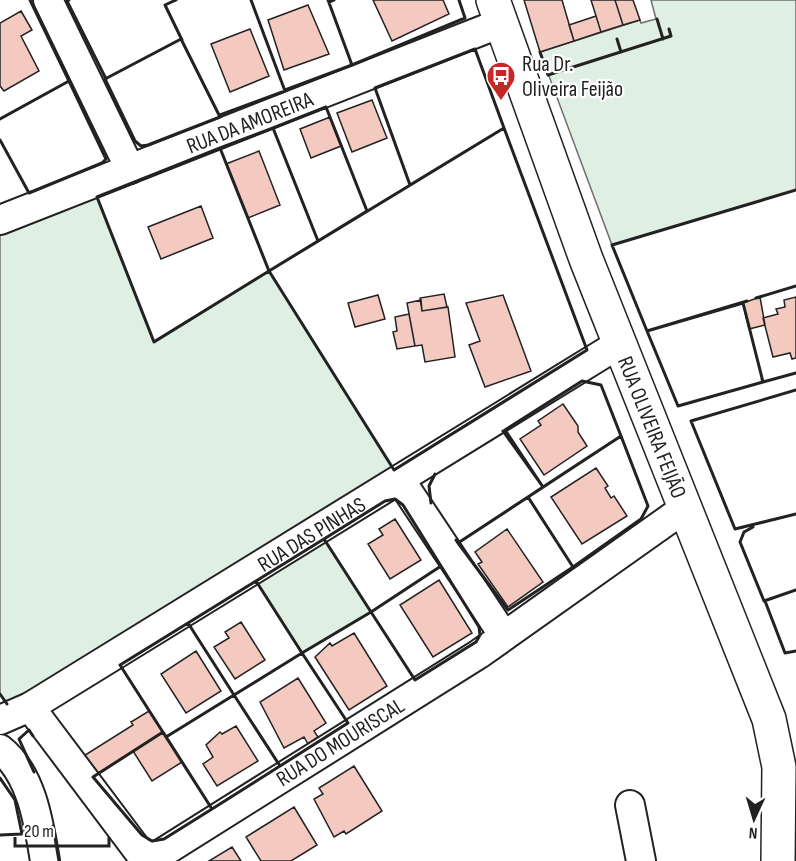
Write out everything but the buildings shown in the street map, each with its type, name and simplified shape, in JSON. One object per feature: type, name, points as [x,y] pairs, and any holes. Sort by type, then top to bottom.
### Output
[{"type":"main road","name":"RUA OLIVEIRA FEIJÃO","points":[[497,12],[543,142],[620,344],[775,741],[779,767],[778,861]]},
{"type":"street","points":[[48,0],[130,169]]},
{"type":"street","name":"RUA DA AMOREIRA","points":[[0,220],[130,169],[497,12]]},
{"type":"street","name":"RUA DAS PINHAS","points":[[0,720],[30,707],[401,481],[620,344]]},
{"type":"street","points":[[401,481],[504,636]]},
{"type":"street","name":"RUA DO MOURISCAL","points":[[30,707],[139,852],[154,858],[479,654],[685,507]]},
{"type":"street","points":[[0,749],[10,757],[33,803],[45,861]]},
{"type":"street","points":[[630,805],[640,861]]},
{"type":"green space","points":[[651,0],[796,0],[796,190],[612,245],[540,52],[640,20],[641,23],[656,19]]},
{"type":"green space","points":[[97,197],[154,341],[269,271],[394,470],[11,708],[0,694],[0,235]]},
{"type":"green space","points":[[324,539],[371,612],[302,653],[256,581]]},
{"type":"wall","points":[[30,0],[69,81],[67,82]]},
{"type":"wall","points":[[66,0],[69,0],[67,1],[106,79]]},
{"type":"wall","points":[[176,0],[165,5],[182,40]]},
{"type":"wall","points":[[220,115],[285,91],[251,0]]},
{"type":"wall","points":[[285,90],[352,65],[328,0],[329,2],[334,0]]},
{"type":"wall","points":[[351,63],[352,65],[465,18],[459,0]]},
{"type":"wall","points":[[657,19],[663,39]]},
{"type":"wall","points":[[540,52],[548,75],[671,36],[669,29]]},
{"type":"wall","points":[[181,39],[220,117],[141,146],[135,141],[105,79],[181,39]]},
{"type":"wall","points":[[617,39],[621,52]]},
{"type":"wall","points":[[475,49],[504,128],[410,185],[375,88],[475,49]]},
{"type":"wall","points":[[0,119],[69,81],[106,159],[102,163],[29,193],[0,140]]},
{"type":"wall","points":[[326,107],[367,211],[318,241],[273,128],[326,107]]},
{"type":"wall","points":[[273,128],[318,241],[269,271],[220,148],[273,128]]},
{"type":"wall","points":[[504,128],[587,350],[394,470],[269,271],[504,128]]},
{"type":"wall","points":[[220,148],[269,271],[154,342],[97,197],[220,148]]},
{"type":"wall","points":[[747,301],[647,331],[612,245],[796,190]]},
{"type":"wall","points":[[756,298],[796,286]]},
{"type":"wall","points":[[743,303],[763,382],[678,406],[647,331],[743,303]]},
{"type":"wall","points":[[762,379],[763,382],[796,373]]},
{"type":"wall","points":[[582,381],[601,385],[621,436],[543,487],[505,430],[582,381]]},
{"type":"wall","points":[[796,390],[691,421],[735,529],[796,514]]},
{"type":"wall","points":[[503,431],[543,487]]},
{"type":"wall","points":[[456,540],[458,543],[519,503],[540,490],[621,436],[648,506],[641,519],[573,567],[528,497],[543,487]]},
{"type":"wall","points":[[431,503],[429,486],[435,474]]},
{"type":"wall","points":[[528,497],[573,567],[508,610],[458,543],[528,497]]},
{"type":"wall","points":[[395,499],[403,505],[441,566],[371,612],[324,539],[385,501],[395,499]]},
{"type":"wall","points":[[753,527],[744,532],[740,542],[764,601],[796,590]]},
{"type":"wall","points":[[324,539],[371,612],[302,653],[256,581],[324,539]]},
{"type":"wall","points":[[441,566],[479,627],[480,635],[476,642],[415,680],[371,612],[441,566]]},
{"type":"wall","points":[[256,581],[302,653],[234,695],[188,623],[256,581]]},
{"type":"wall","points":[[765,601],[785,653],[796,651]]},
{"type":"wall","points":[[188,623],[234,695],[166,737],[120,665],[188,623]]},
{"type":"wall","points":[[302,653],[348,723],[280,766],[234,695],[302,653]]},
{"type":"wall","points":[[0,694],[7,704]]},
{"type":"wall","points":[[234,695],[280,766],[212,809],[166,737],[234,695]]},
{"type":"wall","points":[[33,736],[29,730],[19,739],[34,772]]},
{"type":"wall","points":[[163,732],[212,809],[164,839],[152,841],[142,835],[93,777],[163,732]]},
{"type":"wall","points":[[0,778],[15,800],[22,834],[0,835]]},
{"type":"wall","points":[[53,826],[59,861]]},
{"type":"place","name":"Rua Dr. Oliveira Feijão","points":[[501,102]]}]
